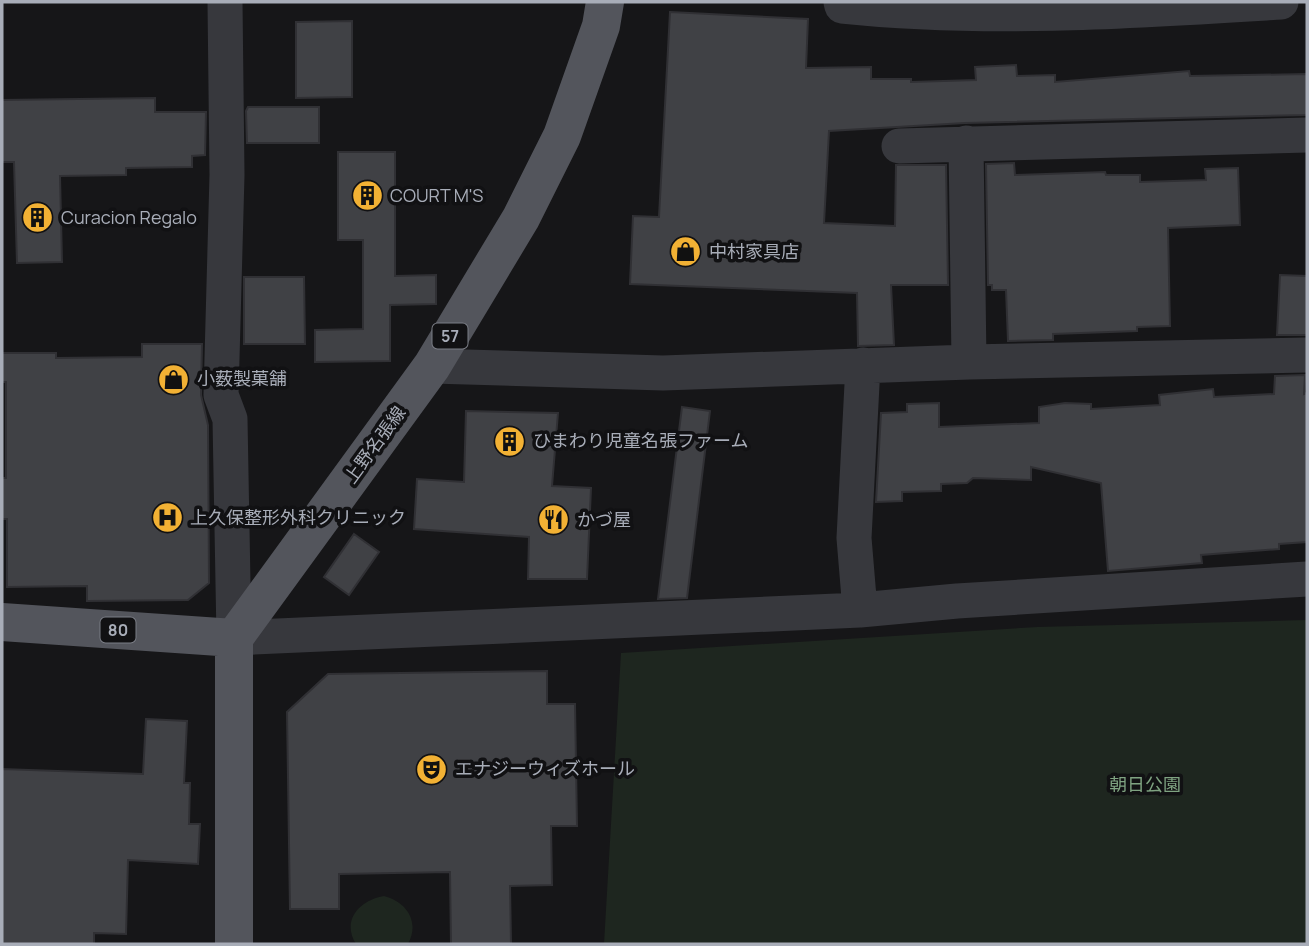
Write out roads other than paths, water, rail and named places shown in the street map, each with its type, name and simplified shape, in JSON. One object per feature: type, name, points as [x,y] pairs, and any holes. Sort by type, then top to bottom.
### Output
[{"type":"main road","name":"上野名張線","points":[[234,638],[432,366],[521,218],[562,136],[601,26],[605,2]]},
{"type":"main road","name":"80","points":[[2,622],[234,638]]},
{"type":"main road","points":[[234,638],[234,944]]},
{"type":"street","points":[[225,2],[228,175],[221,395],[230,419],[234,638],[860,610],[957,601],[1307,579]]},
{"type":"street","points":[[841,2],[842,6],[917,13],[1118,12],[1281,2]]},
{"type":"street","points":[[899,146],[1307,135]]},
{"type":"street","points":[[966,143],[969,362]]},
{"type":"street","points":[[432,366],[663,373],[969,362],[1307,355]]},
{"type":"street","points":[[860,610],[854,538],[863,365]]},
{"type":"place","name":"COURT M'S","points":[[367,196]]},
{"type":"place","name":"Curacion Regalo","points":[[38,218]]},
{"type":"place","name":"中村家具店","points":[[686,252]]},
{"type":"place","name":"小薮製菓舗","points":[[174,379]]},
{"type":"place","name":"ひまわり児童名張ファーム","points":[[510,441]]},
{"type":"place","name":"上久保整形外科クリニック","points":[[167,518]]},
{"type":"place","name":"かづ屋","points":[[554,520]]},
{"type":"place","name":"エナジーウィズホール","points":[[432,769]]},
{"type":"park label","name":"朝日公園","points":[[1145,785]]}]
